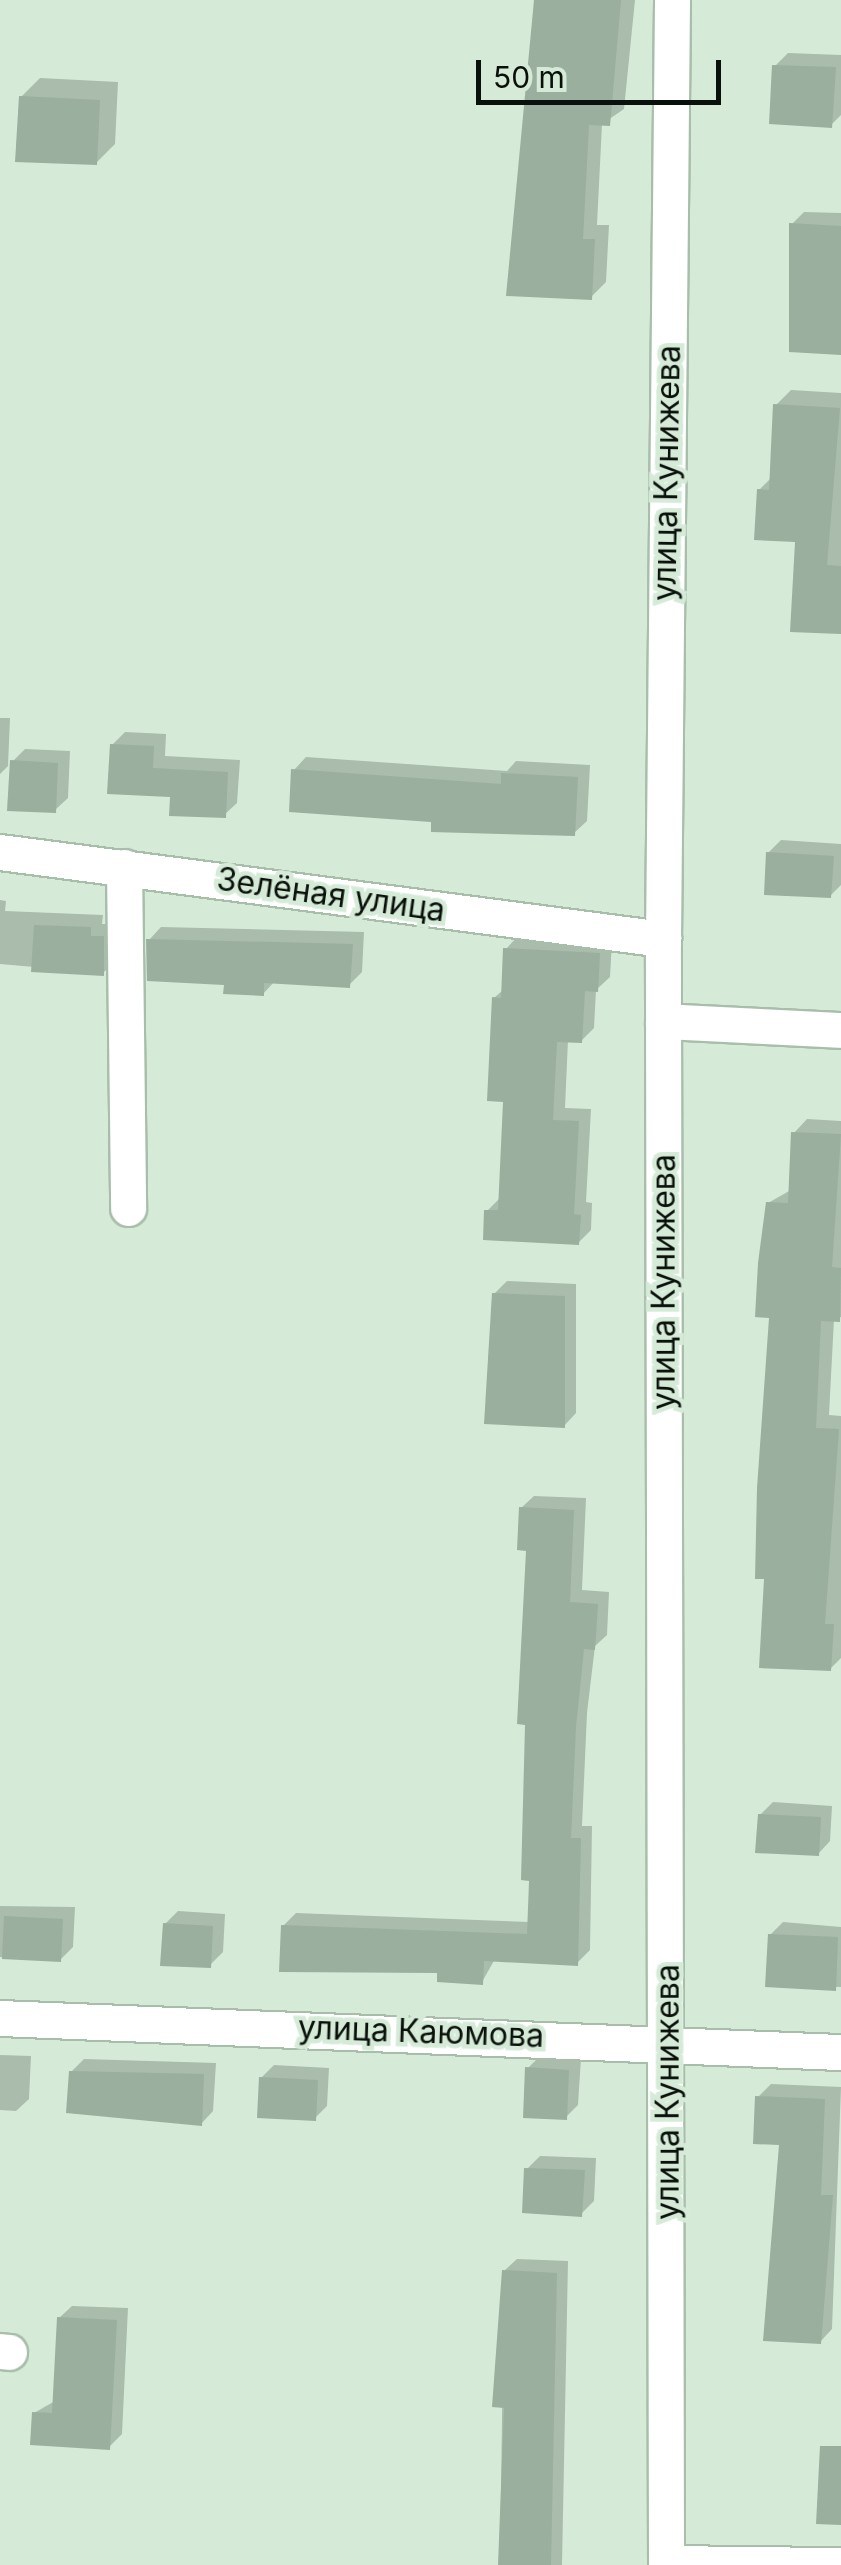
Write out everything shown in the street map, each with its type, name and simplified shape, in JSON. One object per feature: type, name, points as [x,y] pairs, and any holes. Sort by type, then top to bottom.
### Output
[{"type":"street","name":"улица Кунижева","points":[[666,2564],[669,2040],[662,940],[672,0]]},
{"type":"street","name":"Зелёная улица","points":[[0,852],[662,940]]},
{"type":"street","points":[[124,867],[128,1208]]},
{"type":"street","points":[[663,1021],[841,1030]]},
{"type":"street","name":"улица Каюмова","points":[[0,2018],[669,2040],[841,2052]]},
{"type":"street","points":[[666,2564],[841,2565]]},
{"type":"building","points":[[534,0],[621,0],[610,126],[589,125],[583,239],[595,239],[592,300],[506,296]]},
{"type":"building","points":[[772,65],[836,67],[832,128],[769,124]]},
{"type":"building","points":[[19,96],[100,100],[97,165],[15,162]]},
{"type":"building","points":[[789,223],[841,226],[841,355],[789,352]]},
{"type":"building","points":[[773,404],[840,408],[827,565],[841,566],[841,634],[790,632],[795,542],[754,540],[757,489],[769,490]]},
{"type":"building","points":[[110,744],[154,746],[153,768],[228,772],[226,818],[169,816],[170,797],[107,794]]},
{"type":"building","points":[[10,760],[58,763],[56,813],[7,811]]},
{"type":"building","points":[[291,769],[501,784],[501,773],[578,777],[575,836],[431,832],[431,822],[289,812]]},
{"type":"building","points":[[766,852],[834,856],[831,898],[764,895]]},
{"type":"building","points":[[34,925],[91,927],[91,936],[104,936],[104,976],[31,972]]},
{"type":"building","points":[[146,939],[353,944],[350,988],[264,983],[264,996],[223,994],[224,985],[147,981]]},
{"type":"building","points":[[503,948],[600,953],[598,992],[585,991],[582,1043],[557,1042],[553,1120],[579,1121],[574,1214],[581,1215],[579,1245],[483,1240],[484,1210],[498,1210],[503,1102],[487,1101],[492,997],[501,998]]},
{"type":"building","points":[[791,1132],[841,1134],[832,1267],[841,1268],[840,1322],[821,1321],[816,1428],[839,1429],[825,1624],[834,1624],[831,1671],[759,1668],[764,1579],[755,1579],[757,1488],[769,1318],[755,1317],[758,1263],[766,1202],[788,1203]]},
{"type":"building","points":[[492,1293],[565,1296],[565,1428],[484,1424]]},
{"type":"building","points":[[519,1507],[574,1510],[570,1602],[598,1604],[595,1650],[584,1649],[576,1727],[571,1838],[581,1838],[578,1966],[484,1961],[483,1985],[437,1982],[437,1973],[279,1972],[281,1925],[527,1934],[529,1881],[521,1880],[525,1725],[517,1724],[526,1551],[517,1550]]},
{"type":"building","points":[[758,1814],[821,1817],[819,1856],[755,1853]]},
{"type":"building","points":[[4,1916],[63,1919],[61,1962],[2,1959]]},
{"type":"building","points":[[163,1923],[213,1926],[211,1968],[160,1966]]},
{"type":"building","points":[[768,1934],[838,1937],[836,1991],[765,1987]]},
{"type":"building","points":[[525,2067],[569,2070],[567,2120],[523,2118]]},
{"type":"building","points":[[69,2071],[204,2074],[202,2126],[66,2113]]},
{"type":"building","points":[[259,2077],[318,2080],[316,2121],[257,2118]]},
{"type":"building","points":[[755,2096],[825,2099],[821,2195],[833,2195],[821,2344],[763,2341],[779,2145],[753,2144]]},
{"type":"building","points":[[524,2168],[585,2170],[582,2217],[522,2213]]},
{"type":"building","points":[[502,2270],[557,2273],[551,2565],[498,2565],[504,2408],[492,2407]]},
{"type":"building","points":[[57,2317],[117,2320],[110,2450],[30,2445],[32,2412],[52,2413]]},
{"type":"building","points":[[820,2446],[841,2446],[841,2525],[816,2524]]}]
